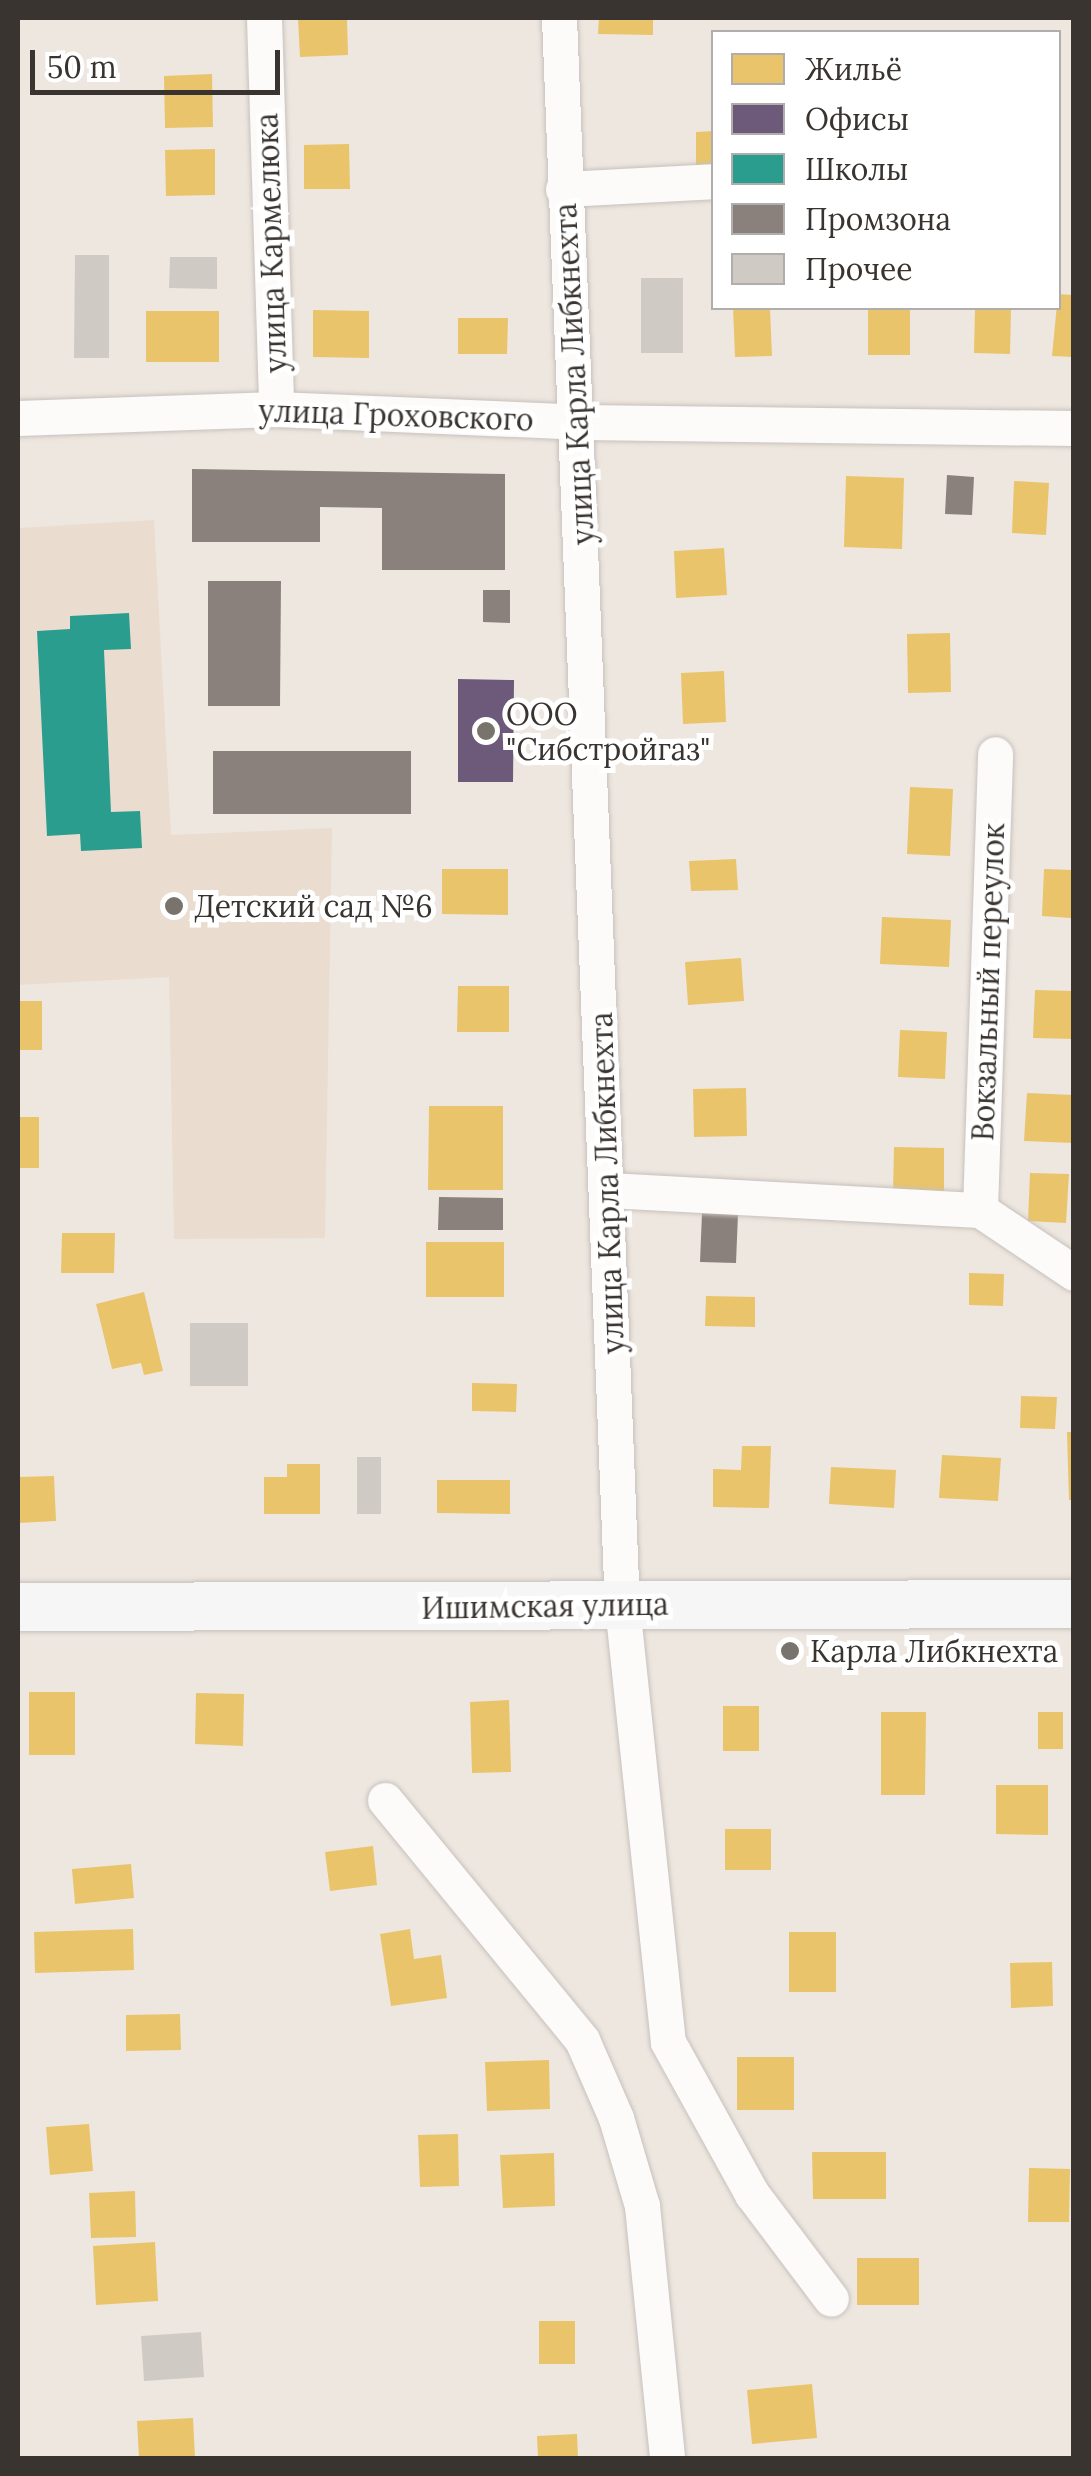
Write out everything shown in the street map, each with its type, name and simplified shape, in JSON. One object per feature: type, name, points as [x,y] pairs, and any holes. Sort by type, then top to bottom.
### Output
[{"type":"main road","name":"Ишимская улица","points":[[18,1607],[1074,1604]]},
{"type":"street","name":"улица Кармелюка","points":[[264,18],[276,408]]},
{"type":"street","name":"улица Карла Либкнехта","points":[[560,18],[562,189],[580,422],[622,1605],[668,2042],[752,2194],[831,2299]]},
{"type":"street","points":[[562,189],[711,181]]},
{"type":"street","name":"улица Гроховского","points":[[18,418],[276,408],[580,422],[1074,428]]},
{"type":"street","name":"Вокзальный переулок","points":[[980,1210],[996,754]]},
{"type":"street","points":[[608,1190],[980,1210],[1074,1273]]},
{"type":"street","points":[[385,1800],[582,2040],[616,2118],[642,2206],[666,2458]]},
{"type":"shaded area","name":"Детский сад №6","points":[[154,520],[171,835],[332,828],[325,1238],[174,1239],[169,977],[18,985],[18,528]]},
{"type":"building: Жильё","points":[[298,18],[347,18],[348,55],[300,57]]},
{"type":"building: Жильё","points":[[599,18],[653,18],[653,35],[598,34]]},
{"type":"building: Жильё","points":[[212,74],[213,127],[165,128],[164,76]]},
{"type":"building: Жильё","points":[[711,131],[711,168],[696,169],[696,132]]},
{"type":"building: Жильё","points":[[349,144],[350,189],[304,189],[304,145]]},
{"type":"building: Жильё","points":[[215,149],[215,195],[166,196],[165,150]]},
{"type":"building: Жильё","points":[[1061,294],[1074,295],[1074,357],[1052,356]]},
{"type":"building: Жильё","points":[[313,310],[369,311],[369,358],[313,357]]},
{"type":"building: Жильё","points":[[733,310],[770,310],[772,356],[735,357]]},
{"type":"building: Жильё","points":[[868,310],[910,310],[910,355],[868,355]]},
{"type":"building: Жильё","points":[[975,310],[1011,310],[1010,354],[974,353]]},
{"type":"building: Жильё","points":[[146,311],[219,311],[219,362],[146,362]]},
{"type":"building: Жильё","points":[[458,318],[508,318],[507,354],[458,354]]},
{"type":"building: Жильё","points":[[846,476],[904,478],[902,549],[844,547]]},
{"type":"building: Жильё","points":[[1014,481],[1049,483],[1046,535],[1012,533]]},
{"type":"building: Жильё","points":[[724,548],[727,595],[676,598],[674,551]]},
{"type":"building: Жильё","points":[[950,633],[951,692],[908,693],[907,634]]},
{"type":"building: Жильё","points":[[724,671],[726,722],[683,724],[681,673]]},
{"type":"building: Жильё","points":[[910,787],[953,789],[950,856],[907,854]]},
{"type":"building: Жильё","points":[[736,859],[738,890],[691,891],[689,861]]},
{"type":"building: Жильё","points":[[442,869],[508,869],[508,915],[442,914]]},
{"type":"building: Жильё","points":[[1044,869],[1074,870],[1071,918],[1042,916]]},
{"type":"building: Жильё","points":[[882,917],[951,920],[949,967],[880,964]]},
{"type":"building: Жильё","points":[[741,958],[744,1001],[688,1005],[685,962]]},
{"type":"building: Жильё","points":[[458,986],[509,986],[509,1032],[457,1032]]},
{"type":"building: Жильё","points":[[1035,990],[1074,991],[1074,1039],[1033,1038]]},
{"type":"building: Жильё","points":[[18,1001],[42,1001],[42,1050],[18,1050]]},
{"type":"building: Жильё","points":[[900,1030],[947,1032],[945,1079],[898,1077]]},
{"type":"building: Жильё","points":[[746,1088],[747,1136],[694,1137],[693,1089]]},
{"type":"building: Жильё","points":[[1027,1093],[1074,1095],[1074,1143],[1024,1141]]},
{"type":"building: Жильё","points":[[429,1106],[503,1106],[503,1190],[428,1190]]},
{"type":"building: Жильё","points":[[18,1117],[39,1117],[39,1168],[18,1168]]},
{"type":"building: Жильё","points":[[894,1147],[944,1148],[944,1193],[893,1193]]},
{"type":"building: Жильё","points":[[1030,1173],[1069,1174],[1066,1223],[1028,1221]]},
{"type":"building: Жильё","points":[[62,1233],[115,1233],[114,1273],[61,1273]]},
{"type":"building: Жильё","points":[[426,1242],[504,1242],[504,1297],[426,1297]]},
{"type":"building: Жильё","points":[[969,1273],[1004,1274],[1003,1306],[969,1305]]},
{"type":"building: Жильё","points":[[144,1292],[163,1371],[144,1375],[141,1363],[112,1369],[96,1304]]},
{"type":"building: Жильё","points":[[706,1296],[755,1297],[755,1327],[705,1326]]},
{"type":"building: Жильё","points":[[472,1383],[517,1384],[516,1412],[472,1411]]},
{"type":"building: Жильё","points":[[1021,1396],[1057,1397],[1055,1429],[1020,1428]]},
{"type":"building: Жильё","points":[[1067,1432],[1074,1432],[1074,1500],[1069,1500]]},
{"type":"building: Жильё","points":[[742,1446],[771,1446],[769,1508],[713,1507],[713,1469],[741,1470]]},
{"type":"building: Жильё","points":[[942,1455],[1001,1458],[998,1501],[939,1498]]},
{"type":"building: Жильё","points":[[287,1464],[320,1464],[320,1514],[264,1514],[264,1477],[287,1477]]},
{"type":"building: Жильё","points":[[831,1467],[896,1470],[894,1508],[829,1504]]},
{"type":"building: Жильё","points":[[54,1476],[56,1521],[18,1523],[18,1477]]},
{"type":"building: Жильё","points":[[437,1480],[510,1480],[510,1514],[437,1513]]},
{"type":"building: Жильё","points":[[29,1692],[75,1692],[75,1755],[29,1755]]},
{"type":"building: Жильё","points":[[196,1693],[244,1694],[243,1746],[195,1744]]},
{"type":"building: Жильё","points":[[509,1700],[511,1772],[472,1773],[470,1702]]},
{"type":"building: Жильё","points":[[723,1706],[759,1706],[759,1751],[723,1751]]},
{"type":"building: Жильё","points":[[881,1712],[926,1712],[925,1795],[881,1795]]},
{"type":"building: Жильё","points":[[1038,1712],[1063,1712],[1063,1749],[1038,1749]]},
{"type":"building: Жильё","points":[[996,1785],[1048,1785],[1048,1835],[996,1834]]},
{"type":"building: Жильё","points":[[725,1829],[771,1829],[771,1870],[725,1870]]},
{"type":"building: Жильё","points":[[373,1846],[377,1885],[330,1891],[325,1852]]},
{"type":"building: Жильё","points":[[131,1864],[134,1898],[75,1904],[72,1869]]},
{"type":"building: Жильё","points":[[133,1929],[134,1970],[35,1973],[34,1932]]},
{"type":"building: Жильё","points":[[410,1929],[414,1959],[441,1955],[447,1998],[391,2006],[380,1934]]},
{"type":"building: Жильё","points":[[789,1932],[836,1932],[836,1992],[789,1992]]},
{"type":"building: Жильё","points":[[1052,1962],[1053,2006],[1011,2008],[1010,1963]]},
{"type":"building: Жильё","points":[[180,2014],[181,2050],[126,2051],[126,2015]]},
{"type":"building: Жильё","points":[[737,2057],[794,2057],[794,2110],[737,2110]]},
{"type":"building: Жильё","points":[[549,2060],[550,2109],[487,2111],[485,2062]]},
{"type":"building: Жильё","points":[[89,2124],[93,2171],[50,2175],[46,2127]]},
{"type":"building: Жильё","points":[[458,2134],[459,2186],[420,2187],[418,2135]]},
{"type":"building: Жильё","points":[[812,2152],[886,2152],[886,2199],[813,2199]]},
{"type":"building: Жильё","points":[[554,2153],[555,2206],[503,2208],[500,2155]]},
{"type":"building: Жильё","points":[[1029,2168],[1070,2169],[1069,2222],[1028,2222]]},
{"type":"building: Жильё","points":[[135,2191],[136,2237],[91,2238],[89,2193]]},
{"type":"building: Жильё","points":[[155,2242],[158,2301],[96,2305],[93,2246]]},
{"type":"building: Жильё","points":[[857,2258],[919,2258],[919,2305],[857,2305]]},
{"type":"building: Жильё","points":[[539,2321],[575,2321],[575,2364],[539,2364]]},
{"type":"building: Жильё","points":[[812,2384],[817,2438],[752,2444],[747,2390]]},
{"type":"building: Жильё","points":[[193,2418],[195,2458],[139,2458],[137,2421]]},
{"type":"building: Жильё","points":[[577,2434],[578,2458],[538,2458],[537,2436]]},
{"type":"building: Офисы","name":"ООО \"Сибстройгаз\"","points":[[458,679],[514,680],[513,782],[458,782]]},
{"type":"building: Школы","points":[[129,613],[131,649],[104,650],[111,812],[140,811],[142,848],[81,851],[80,834],[47,836],[37,631],[70,629],[70,616]]},
{"type":"building: Промзона","points":[[192,469],[505,474],[505,570],[382,570],[382,508],[320,507],[320,542],[192,542]]},
{"type":"building: Промзона","points":[[947,475],[974,477],[972,515],[945,514]]},
{"type":"building: Промзона","points":[[208,581],[281,581],[280,706],[208,706]]},
{"type":"building: Промзона","points":[[483,590],[510,590],[510,623],[483,622]]},
{"type":"building: Промзона","points":[[213,751],[411,751],[411,814],[213,814]]},
{"type":"building: Промзона","points":[[439,1197],[503,1198],[503,1230],[438,1230]]},
{"type":"building: Промзона","points":[[702,1213],[738,1214],[736,1263],[700,1262]]},
{"type":"building: Прочее","points":[[75,255],[109,255],[109,358],[74,358]]},
{"type":"building: Прочее","points":[[170,257],[217,257],[217,289],[169,288]]},
{"type":"building: Прочее","points":[[641,278],[683,278],[683,353],[641,353]]},
{"type":"building: Прочее","points":[[190,1323],[248,1323],[248,1386],[190,1386]]},
{"type":"building: Прочее","points":[[357,1457],[381,1457],[381,1514],[357,1514]]},
{"type":"building: Прочее","points":[[201,2332],[204,2377],[144,2381],[141,2336]]},
{"type":"place","name":"ООО \"Сибстройгаз\"","points":[[486,731]]},
{"type":"place","name":"Детский сад №6","points":[[174,906]]},
{"type":"place","name":"Карла Либкнехта","points":[[790,1651]]}]
